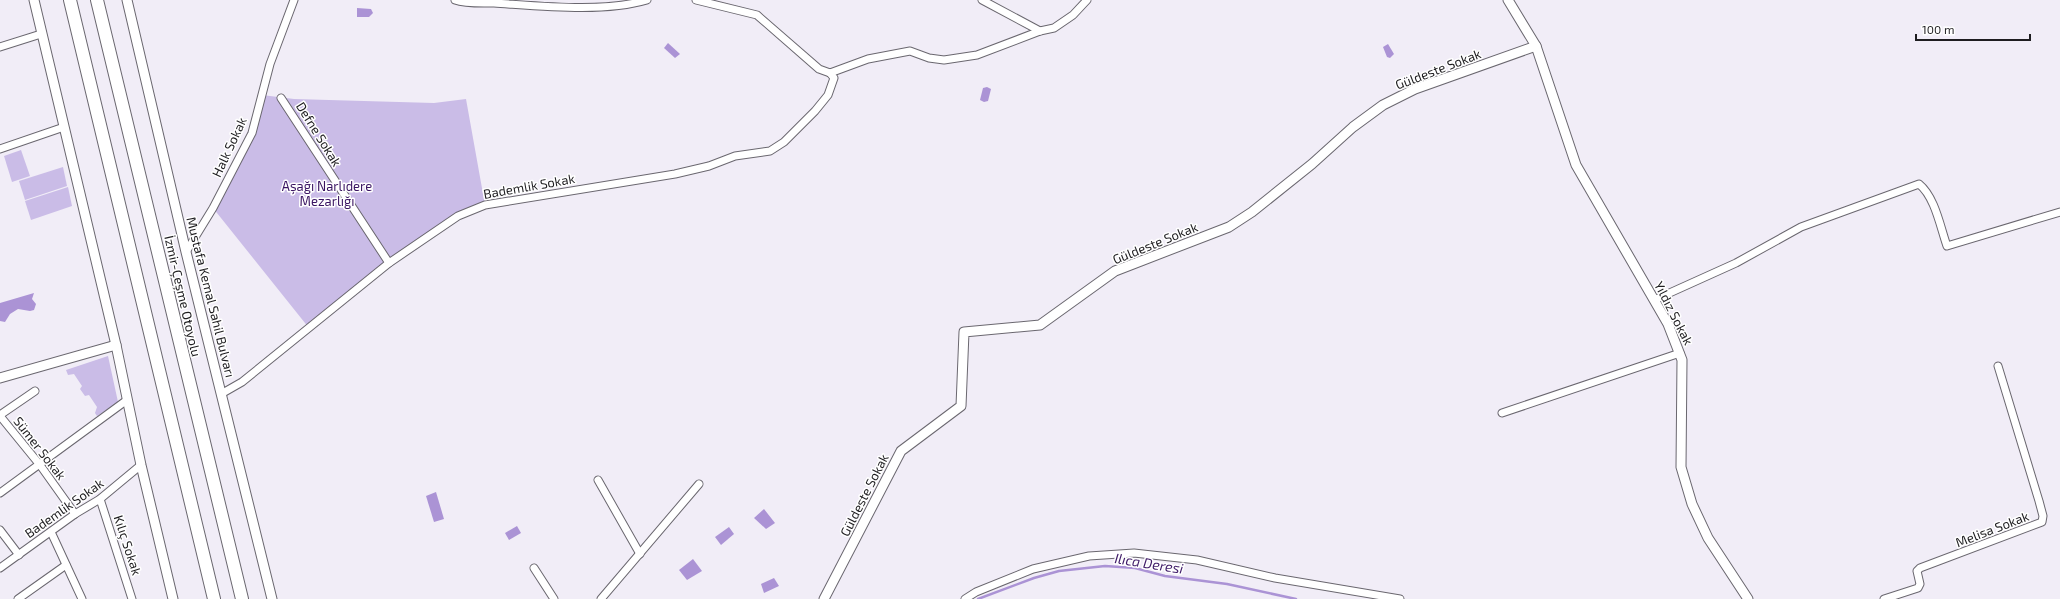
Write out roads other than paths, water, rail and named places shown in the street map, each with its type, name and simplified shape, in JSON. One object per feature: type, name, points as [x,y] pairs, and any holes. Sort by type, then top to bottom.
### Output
[{"type":"highway","points":[[70,0],[214,599]]},
{"type":"highway","name":"İzmir-Çeşme Otoyolu","points":[[97,0],[242,599]]},
{"type":"street","points":[[34,0],[116,345],[141,465],[173,599]]},
{"type":"street","name":"Mustafa Kemal Sahil Bulvarı","points":[[126,0],[186,252],[272,599]]},
{"type":"street","name":"Halk Sokak","points":[[186,252],[210,213],[252,133],[270,64],[294,0]]},
{"type":"street","points":[[455,0],[515,5],[606,7],[631,5],[648,0]]},
{"type":"street","points":[[696,0],[756,15],[818,69],[830,73],[868,59],[910,51],[929,58],[944,60],[977,55],[1040,31],[1054,28],[1073,16],[1087,0]]},
{"type":"street","points":[[982,0],[1040,31]]},
{"type":"street","name":"Yıldız Sokak","points":[[1508,0],[1536,46],[1576,165],[1668,324],[1680,353],[1682,360],[1681,468],[1692,504],[1708,538],[1748,599]]},
{"type":"street","points":[[0,47],[41,34]]},
{"type":"street","name":"Güldeste Sokak","points":[[824,599],[901,451],[961,406],[964,332],[1040,325],[1115,272],[1229,227],[1252,212],[1312,164],[1353,127],[1383,105],[1414,89],[1536,46]]},
{"type":"street","name":"Bademlik Sokak","points":[[221,394],[242,382],[389,263],[458,216],[485,205],[675,174],[709,166],[735,156],[770,151],[784,142],[815,111],[828,95],[834,78],[830,73]]},
{"type":"street","name":"Defne Sokak","points":[[282,98],[389,263]]},
{"type":"street","points":[[0,149],[64,127]]},
{"type":"street","points":[[1654,300],[1736,263],[1801,227],[1919,184],[1925,189],[1930,199],[1947,246],[2060,212]]},
{"type":"street","points":[[0,378],[116,345]]},
{"type":"street","points":[[1502,413],[1680,353]]},
{"type":"street","name":"Melisa Sokak","points":[[1884,599],[1918,588],[1920,584],[1917,571],[1920,568],[2042,522],[2044,516],[2040,501],[1998,366]]},
{"type":"street","points":[[0,415],[35,391]]},
{"type":"street","points":[[0,493],[127,400]]},
{"type":"street","name":"Sümer Sokak","points":[[0,415],[40,465],[75,514]]},
{"type":"street","name":"Bademlik Sokak","points":[[0,568],[75,514],[100,499],[141,465]]},
{"type":"street","points":[[598,480],[640,554]]},
{"type":"street","points":[[601,599],[699,484]]},
{"type":"street","name":"Kılıç Sokak","points":[[100,499],[132,599]]},
{"type":"street","points":[[0,530],[19,555]]},
{"type":"street","points":[[50,532],[82,599]]},
{"type":"street","points":[[965,599],[976,592],[1033,569],[1089,556],[1134,553],[1197,560],[1275,578],[1400,599]]},
{"type":"street","points":[[18,599],[66,564]]},
{"type":"street","points":[[534,568],[554,599]]},
{"type":"waterway","name":"Ilıca Deresi","points":[[978,599],[1034,578],[1059,571],[1105,566],[1135,568],[1165,576],[1227,584],[1296,599]]},
{"type":"park label","name":"Aşağı Narlıdere Mezarlığı","points":[[327,194]]}]
